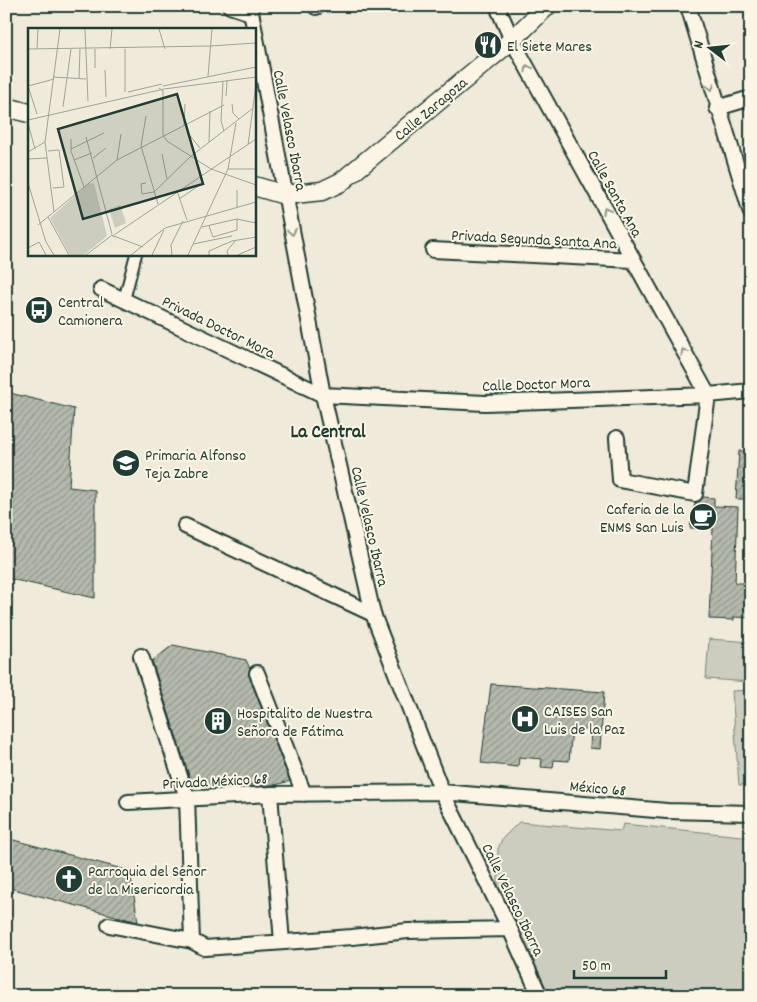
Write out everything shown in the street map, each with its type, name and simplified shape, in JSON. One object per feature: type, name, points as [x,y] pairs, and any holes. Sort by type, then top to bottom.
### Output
[{"type":"street","points":[[230,6],[251,10]]},
{"type":"street","name":"Calle Santa Ana","points":[[498,6],[512,40],[708,395]]},
{"type":"street","name":"Calle Zaragoza","points":[[255,186],[304,192],[322,191],[341,182],[512,40],[547,6]]},
{"type":"street","points":[[688,6],[717,108],[751,213]]},
{"type":"street","name":"Calle Velasco Ibarra","points":[[251,10],[254,28]]},
{"type":"street","name":"Calle Velasco Ibarra","points":[[255,32],[323,395],[373,614],[442,792],[510,929],[540,996]]},
{"type":"street","points":[[717,108],[751,98]]},
{"type":"street","points":[[6,107],[28,113]]},
{"type":"street","points":[[6,116],[28,122]]},
{"type":"street","name":"Calle Zaragoza","points":[[255,176],[284,189]]},
{"type":"street","name":"Privada Segunda Santa Ana","points":[[433,250],[633,260]]},
{"type":"street","points":[[124,300],[136,255]]},
{"type":"street","name":"Privada Doctor Mora","points":[[101,289],[323,395]]},
{"type":"street","name":"Calle Doctor Mora","points":[[323,395],[484,403],[751,392]]},
{"type":"street","points":[[617,438],[620,480],[696,494],[708,395]]},
{"type":"street","points":[[186,526],[373,614]]},
{"type":"street","points":[[141,656],[187,798],[192,941]]},
{"type":"street","points":[[257,672],[304,794]]},
{"type":"street","name":"Privada México 68","points":[[128,802],[270,794],[442,792]]},
{"type":"street","name":"México 68","points":[[442,792],[667,811],[751,813]]},
{"type":"street","points":[[270,794],[282,942]]},
{"type":"street","points":[[109,925],[192,941],[205,948],[408,931],[510,929]]},
{"type":"shaded area","points":[[709,639],[751,642],[751,682],[706,679]]},
{"type":"shaded area","points":[[751,690],[751,784],[739,785],[732,691]]},
{"type":"shaded area","points":[[519,822],[621,831],[623,824],[751,837],[751,996],[550,996],[498,887],[498,849],[502,839]]},
{"type":"building","points":[[6,392],[74,409],[69,487],[95,490],[95,598],[6,578]]},
{"type":"building","points":[[739,451],[751,452],[751,499],[736,499]]},
{"type":"building","points":[[703,497],[714,498],[714,506],[738,507],[735,583],[751,583],[751,618],[734,617],[734,620],[709,619],[713,528],[690,528],[695,503]]},
{"type":"building","name":"Hospitalito de Nuestra Señora de Fátima","points":[[173,645],[246,660],[250,669],[249,676],[290,781],[275,785],[192,785],[152,661]]},
{"type":"building","name":"CAISES San Luis de la Paz","points":[[491,684],[604,692],[600,749],[590,748],[591,730],[572,728],[569,761],[554,760],[553,768],[541,767],[542,759],[519,757],[518,767],[481,763]]},
{"type":"building","name":"Parroquia del Señor de la Misericordia","points":[[6,838],[130,871],[138,922],[6,887]]},
{"type":"place","name":"El Siete Mares","points":[[488,45]]},
{"type":"place","name":"Central Camionera","points":[[39,310]]},
{"type":"place","name":"Primaria Alfonso Teja Zabre","points":[[126,463]]},
{"type":"place","name":"Caferia de la ENMS San Luis","points":[[703,517]]},
{"type":"place","name":"CAISES San Luis de la Paz","points":[[525,719]]},
{"type":"place","name":"Hospitalito de Nuestra Señora de Fátima","points":[[218,721]]},
{"type":"place","name":"Parroquia del Señor de la Misericordia","points":[[69,879]]},
{"type":"district","name":"La Central","points":[[328,430]]}]
